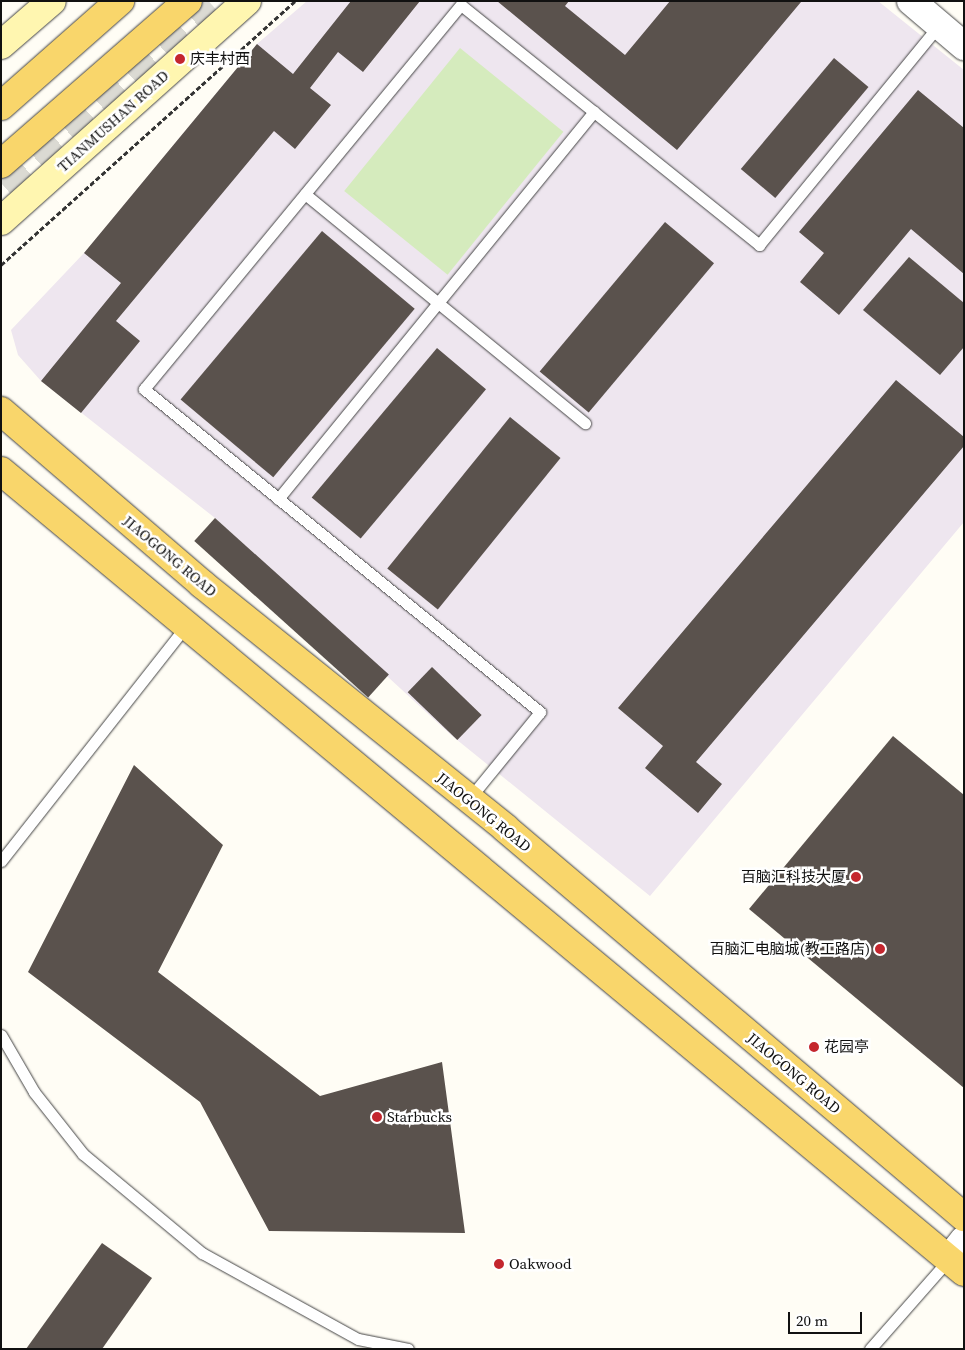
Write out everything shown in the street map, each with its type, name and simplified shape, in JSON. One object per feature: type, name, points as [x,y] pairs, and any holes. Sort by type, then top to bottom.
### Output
[{"type":"main road","points":[[1,45],[52,1]]},
{"type":"main road","points":[[1,106],[120,1]]},
{"type":"main road","points":[[1,164],[188,1]]},
{"type":"main road","name":"TIANMUSHAN ROAD","points":[[1,221],[247,1]]},
{"type":"main road","name":"JIAOGONG ROAD","points":[[1,411],[202,584],[469,799],[964,1217]]},
{"type":"main road","points":[[1,471],[959,1257]]},
{"type":"street","points":[[911,1],[964,46]]},
{"type":"lane","points":[[469,799],[540,712],[144,389],[461,5],[759,245],[939,25]]},
{"type":"lane","points":[[278,500],[594,112]]},
{"type":"lane","points":[[305,194],[585,423]]},
{"type":"lane","points":[[1,861],[188,624]]},
{"type":"lane","points":[[1,1035],[34,1092],[83,1154],[202,1253],[358,1339],[408,1349]]},
{"type":"lane","points":[[870,1349],[959,1257]]},
{"type":"path","points":[[1,264],[295,1]]},
{"type":"shaded area","points":[[307,1],[878,1],[964,70],[964,522],[650,896],[451,735],[215,518],[41,381],[18,355],[11,330],[84,253],[257,44]]},
{"type":"green space","points":[[460,48],[563,132],[448,275],[344,191]]},
{"type":"building","points":[[351,1],[420,1],[363,72],[338,52],[310,88],[331,105],[295,149],[274,131],[116,321],[140,341],[81,413],[41,381],[121,283],[84,253],[257,44],[293,74]]},
{"type":"building","points":[[497,1],[569,1],[565,6],[625,55],[670,1],[801,2],[677,150]]},
{"type":"building","points":[[834,58],[868,87],[775,198],[741,169]]},
{"type":"building","points":[[918,90],[964,128],[964,274],[911,229],[839,315],[800,282],[824,253],[799,232]]},
{"type":"building","points":[[665,222],[714,263],[589,413],[540,371]]},
{"type":"building","points":[[322,231],[415,309],[273,477],[181,400]]},
{"type":"building","points":[[909,257],[964,303],[964,347],[940,375],[863,310]]},
{"type":"building","points":[[437,348],[486,389],[361,539],[312,497]]},
{"type":"building","points":[[896,380],[964,437],[964,446],[696,762],[722,784],[698,813],[645,768],[663,746],[618,708]]},
{"type":"building","points":[[510,417],[561,458],[438,609],[387,569]]},
{"type":"building","points":[[215,518],[389,675],[368,698],[194,541]]},
{"type":"building","points":[[432,667],[482,715],[457,740],[408,692]]},
{"type":"building","name":"百脑汇电脑城(教工路店)","points":[[893,736],[964,795],[964,1088],[749,909]]},
{"type":"building","points":[[134,765],[223,845],[158,972],[320,1096],[442,1062],[465,1233],[269,1231],[200,1102],[28,972]]},
{"type":"building","points":[[102,1243],[152,1278],[102,1349],[26,1349]]},
{"type":"tunnel","points":[[1,183],[208,1]]},
{"type":"place","name":"庆丰村西","points":[[180,59]]},
{"type":"place","name":"百脑汇科技大厦","points":[[856,877]]},
{"type":"place","name":"百脑汇电脑城(教工路店)","points":[[880,949]]},
{"type":"place","name":"花园亭","points":[[814,1047]]},
{"type":"place","name":"Starbucks","points":[[377,1117]]},
{"type":"place","name":"Oakwood","points":[[499,1264]]}]
